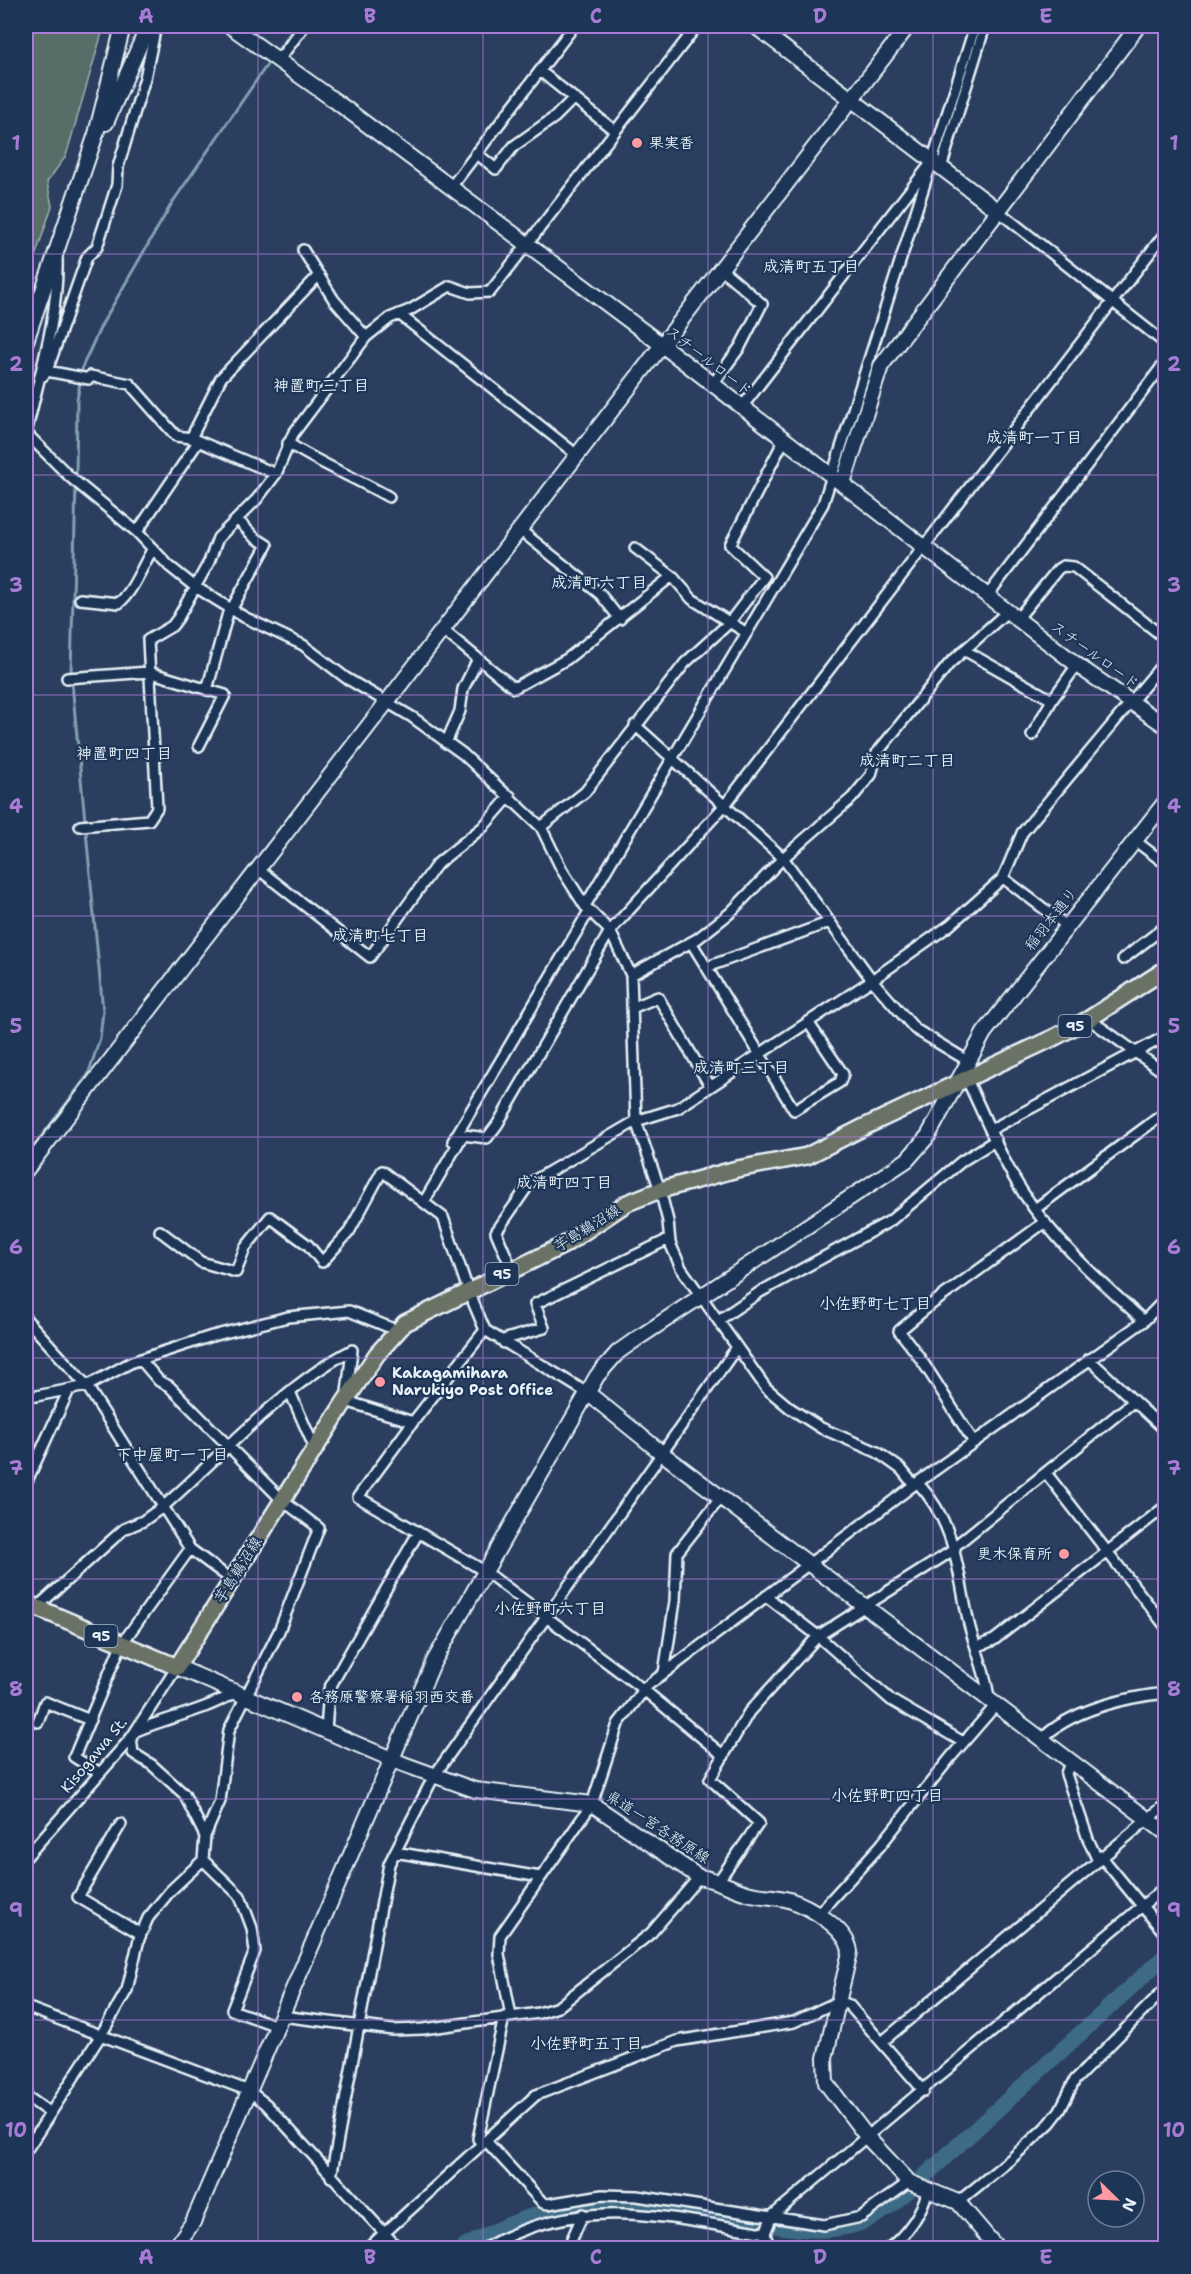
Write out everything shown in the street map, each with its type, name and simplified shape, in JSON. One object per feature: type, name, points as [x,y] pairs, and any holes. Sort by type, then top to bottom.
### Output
[{"type":"main road","name":"芋島鵜沼線","points":[[177,1667],[346,1401],[396,1330],[405,1323],[468,1290],[564,1245],[616,1208],[660,1190],[737,1169],[807,1156],[967,1074],[1089,1018],[1166,969]]},
{"type":"main road","name":"95","points":[[31,1606],[177,1667]]},
{"type":"street","points":[[26,341],[96,134],[123,26]]},
{"type":"street","points":[[96,134],[104,129],[148,26]]},
{"type":"street","points":[[36,385],[47,371],[87,257],[97,247],[117,185],[118,167],[145,78],[156,26]]},
{"type":"street","name":"スチールロード","points":[[230,26],[663,345],[1077,665],[1166,726]]},
{"type":"street","points":[[273,58],[304,26]]},
{"type":"street","points":[[451,187],[574,26]]},
{"type":"street","points":[[84,826],[149,820],[157,808],[148,640],[172,626],[193,593],[194,586],[209,562],[218,538],[257,499],[276,474],[288,443],[327,386],[349,362],[366,337],[390,318],[450,286],[470,293],[490,292],[697,26]]},
{"type":"street","points":[[755,26],[997,210],[1166,344]]},
{"type":"street","points":[[26,1170],[908,26]]},
{"type":"street","points":[[742,407],[937,165],[975,26]]},
{"type":"street","points":[[837,479],[937,165],[985,26]]},
{"type":"street","points":[[448,1161],[443,1158],[672,759],[837,479],[881,366],[1138,26]]},
{"type":"street","points":[[540,71],[615,131]]},
{"type":"street","points":[[476,153],[496,169],[514,146],[555,117],[573,99]]},
{"type":"street","points":[[424,1202],[463,1135],[487,1138],[496,1125],[610,931],[725,805],[1166,232]]},
{"type":"street","points":[[303,250],[334,300],[366,337]]},
{"type":"street","points":[[57,251],[58,286],[52,330],[36,385],[26,433],[76,481],[137,532],[152,550],[194,586],[230,609],[303,645],[386,703],[412,717],[446,742],[510,796],[541,827],[587,908],[610,931],[631,975],[636,1121],[660,1190],[668,1221],[669,1239],[681,1268],[766,1388],[790,1408],[822,1428],[877,1452],[901,1469],[934,1500],[955,1547],[976,1647],[992,1703]]},
{"type":"street","points":[[713,384],[740,347],[762,304],[720,268]]},
{"type":"street","points":[[137,532],[194,440],[221,378],[319,275]]},
{"type":"street","points":[[399,314],[577,454]]},
{"type":"street","points":[[988,595],[1166,361]]},
{"type":"street","points":[[47,371],[130,384],[176,436],[194,440],[276,474]]},
{"type":"street","points":[[541,827],[585,792],[634,725],[685,663],[729,623],[764,577],[730,546],[784,440]]},
{"type":"street","points":[[288,443],[315,460],[349,474],[389,497]]},
{"type":"street","points":[[207,690],[230,609],[267,545],[254,537],[237,519]]},
{"type":"street","points":[[520,530],[600,594],[620,619]]},
{"type":"street","points":[[635,548],[672,576],[692,599],[747,633]]},
{"type":"street","points":[[80,599],[119,603],[129,594],[137,574],[152,550]]},
{"type":"street","points":[[631,975],[691,942],[730,913],[783,858],[852,798],[870,775],[877,753],[949,664],[964,650],[1013,615],[1058,569],[1063,566],[1074,567],[1166,639]]},
{"type":"street","points":[[442,630],[514,688],[567,659],[672,576]]},
{"type":"street","points":[[964,650],[1052,700]]},
{"type":"street","points":[[446,742],[460,711],[463,689],[478,659]]},
{"type":"street","points":[[512,1270],[496,1232],[530,1183],[636,1121],[678,1108],[872,980],[950,925],[1003,878],[1022,833],[1166,660]]},
{"type":"street","points":[[1032,735],[1052,700],[1077,665]]},
{"type":"street","points":[[70,678],[149,672],[225,695],[200,746]]},
{"type":"street","points":[[634,725],[783,858],[872,980],[915,1029],[967,1074],[996,1140],[1023,1193],[1045,1222],[1070,1253],[1144,1321]]},
{"type":"street","points":[[257,868],[370,957],[436,864],[483,826],[510,796]]},
{"type":"street","name":"稲羽本通り","points":[[175,2248],[193,2222],[434,1661],[589,1394],[597,1376],[618,1352],[907,1160],[928,1136],[967,1074],[984,1033],[1166,801]]},
{"type":"street","points":[[1134,840],[1166,864]]},
{"type":"street","points":[[1003,878],[1067,926]]},
{"type":"street","points":[[707,968],[830,922]]},
{"type":"street","points":[[1123,959],[1166,926]]},
{"type":"street","points":[[691,942],[794,1110],[840,1082],[843,1074],[808,1022]]},
{"type":"street","points":[[632,1008],[657,997],[710,1086]]},
{"type":"street","points":[[1089,1018],[1166,1074]]},
{"type":"street","points":[[992,1129],[1166,1036]]},
{"type":"street","points":[[1035,1209],[1166,1112]]},
{"type":"street","points":[[718,1320],[760,1292],[890,1221],[962,1161],[996,1140]]},
{"type":"street","points":[[160,1231],[201,1262],[236,1272],[245,1248],[270,1217],[308,1245],[322,1262],[349,1232],[382,1171],[443,1217],[468,1290],[485,1330],[589,1394],[663,1454],[1166,1833]]},
{"type":"street","points":[[974,1442],[938,1389],[921,1357],[899,1331],[929,1306],[1045,1222]]},
{"type":"street","points":[[504,1342],[506,1339],[544,1328],[535,1304],[669,1239]]},
{"type":"street","points":[[768,2224],[637,2196],[602,2195],[543,2203],[484,2142],[478,2139],[507,2017],[499,1954],[500,1936],[592,1804],[618,1724],[644,1690],[916,1484],[1144,1321],[1166,1298]]},
{"type":"street","points":[[26,1398],[87,1386],[141,1360],[212,1336],[288,1317],[349,1311],[396,1330]]},
{"type":"street","points":[[26,1318],[87,1386],[190,1549],[232,1580]]},
{"type":"street","points":[[485,1330],[358,1497],[486,1572],[644,1690],[724,1756]]},
{"type":"street","points":[[331,2177],[389,1864],[434,1776],[737,1347]]},
{"type":"street","points":[[31,1606],[124,1529],[143,1521],[164,1506],[290,1392],[329,1362],[352,1350],[346,1401],[413,1422]]},
{"type":"street","points":[[1089,1359],[1166,1431]]},
{"type":"street","points":[[26,2151],[101,2035],[127,1990],[141,1934],[148,1918],[170,1891],[203,1860],[205,1836],[220,1800],[229,1730],[239,1695],[279,1631],[319,1528],[282,1500],[169,1386],[159,1381],[141,1360]]},
{"type":"street","points":[[26,1483],[69,1390]]},
{"type":"street","points":[[290,1392],[315,1449]]},
{"type":"street","points":[[719,1880],[759,1823],[710,1779],[749,1712],[818,1636],[955,1547],[1133,1402]]},
{"type":"street","points":[[1046,1473],[1166,1627]]},
{"type":"street","points":[[664,1673],[675,1601],[677,1553],[720,1497]]},
{"type":"street","points":[[976,1647],[994,1640],[1166,1506]]},
{"type":"street","points":[[326,1731],[329,1689],[418,1533]]},
{"type":"street","points":[[100,1773],[74,1757],[121,1645],[190,1549]]},
{"type":"street","points":[[766,1596],[818,1636],[891,1700],[963,1742]]},
{"type":"street","name":"県道一宮各務原線","points":[[177,1667],[434,1776],[475,1790],[592,1804],[699,1876],[719,1880],[752,1895],[790,1900],[817,1915],[844,1936],[850,1945],[824,2075],[832,2094],[868,2138],[909,2182],[958,2202]]},
{"type":"street","name":"Kisogawa St.","points":[[26,1857],[134,1734],[177,1667]]},
{"type":"street","points":[[1041,1740],[1047,1733],[1083,1714],[1111,1703],[1166,1693]]},
{"type":"street","points":[[205,1836],[184,1794],[152,1765],[133,1753],[134,1734],[172,1716],[214,1705],[239,1695]]},
{"type":"street","points":[[38,1722],[45,1702],[90,1720]]},
{"type":"street","points":[[817,1915],[880,1846],[992,1703]]},
{"type":"street","points":[[1070,1762],[1066,1774],[1099,1858],[1166,1935]]},
{"type":"street","points":[[882,2042],[1166,1804]]},
{"type":"street","points":[[121,1824],[78,1897],[141,1934]]},
{"type":"street","points":[[395,1852],[540,1877]]},
{"type":"street","points":[[203,1860],[240,1896],[252,1928],[255,1951],[232,2010],[279,2021],[358,2028],[423,2029],[539,2013],[558,2007],[651,1933],[699,1876]]},
{"type":"street","points":[[768,2224],[1166,1886]]},
{"type":"street","points":[[997,2248],[958,2202],[1011,2159],[1050,2123],[1060,2110],[1075,2080],[1166,1988]]},
{"type":"street","points":[[368,2248],[536,2095],[677,2041],[794,2022],[839,2001],[849,2005],[924,2091]]},
{"type":"street","points":[[26,2007],[249,2091],[266,2104],[398,2248]]},
{"type":"street","points":[[26,2096],[50,2113]]},
{"type":"street","points":[[485,2248],[504,2237],[550,2220],[583,2214],[646,2214],[768,2224],[793,2222],[824,2225],[861,2217],[909,2182]]},
{"type":"street","points":[[890,2248],[897,2242],[925,2203],[927,2191]]},
{"type":"street","points":[[568,2248],[583,2214]]},
{"type":"street","points":[[768,2224],[769,2248]]},
{"type":"green space","points":[[26,26],[104,26],[66,156],[47,182],[52,206],[26,284]]},
{"type":"waterway","points":[[275,54],[295,26]]},
{"type":"waterway","points":[[76,478],[77,400],[83,365],[102,324],[172,203],[271,59]]},
{"type":"waterway","points":[[26,1157],[88,1075],[100,1038],[103,1011],[71,673],[76,484]]},
{"type":"waterway","points":[[918,2182],[1166,1955]]},
{"type":"waterway","points":[[463,2248],[492,2232],[538,2214],[570,2207],[605,2204],[660,2207],[789,2228],[831,2229],[863,2222],[887,2208],[908,2191]]},
{"type":"place","name":"果実香","points":[[637,143]]},
{"type":"place","name":"Kakagamihara Narukiyo Post Office","points":[[380,1382]]},
{"type":"place","name":"更木保育所","points":[[1064,1554]]},
{"type":"place","name":"各務原警察署稲羽西交番","points":[[297,1697]]},
{"type":"district","name":"成清町五丁目","points":[[811,266]]},
{"type":"district","name":"神置町三丁目","points":[[321,385]]},
{"type":"district","name":"成清町一丁目","points":[[1034,437]]},
{"type":"district","name":"成清町六丁目","points":[[599,582]]},
{"type":"district","name":"神置町四丁目","points":[[124,753]]},
{"type":"district","name":"成清町二丁目","points":[[907,760]]},
{"type":"district","name":"成清町七丁目","points":[[380,935]]},
{"type":"district","name":"成清町三丁目","points":[[741,1067]]},
{"type":"district","name":"成清町四丁目","points":[[564,1182]]},
{"type":"district","name":"小佐野町七丁目","points":[[875,1303]]},
{"type":"district","name":"下中屋町一丁目","points":[[172,1454]]},
{"type":"district","name":"小佐野町六丁目","points":[[550,1608]]},
{"type":"district","name":"小佐野町四丁目","points":[[887,1795]]},
{"type":"district","name":"小佐野町五丁目","points":[[586,2043]]}]
